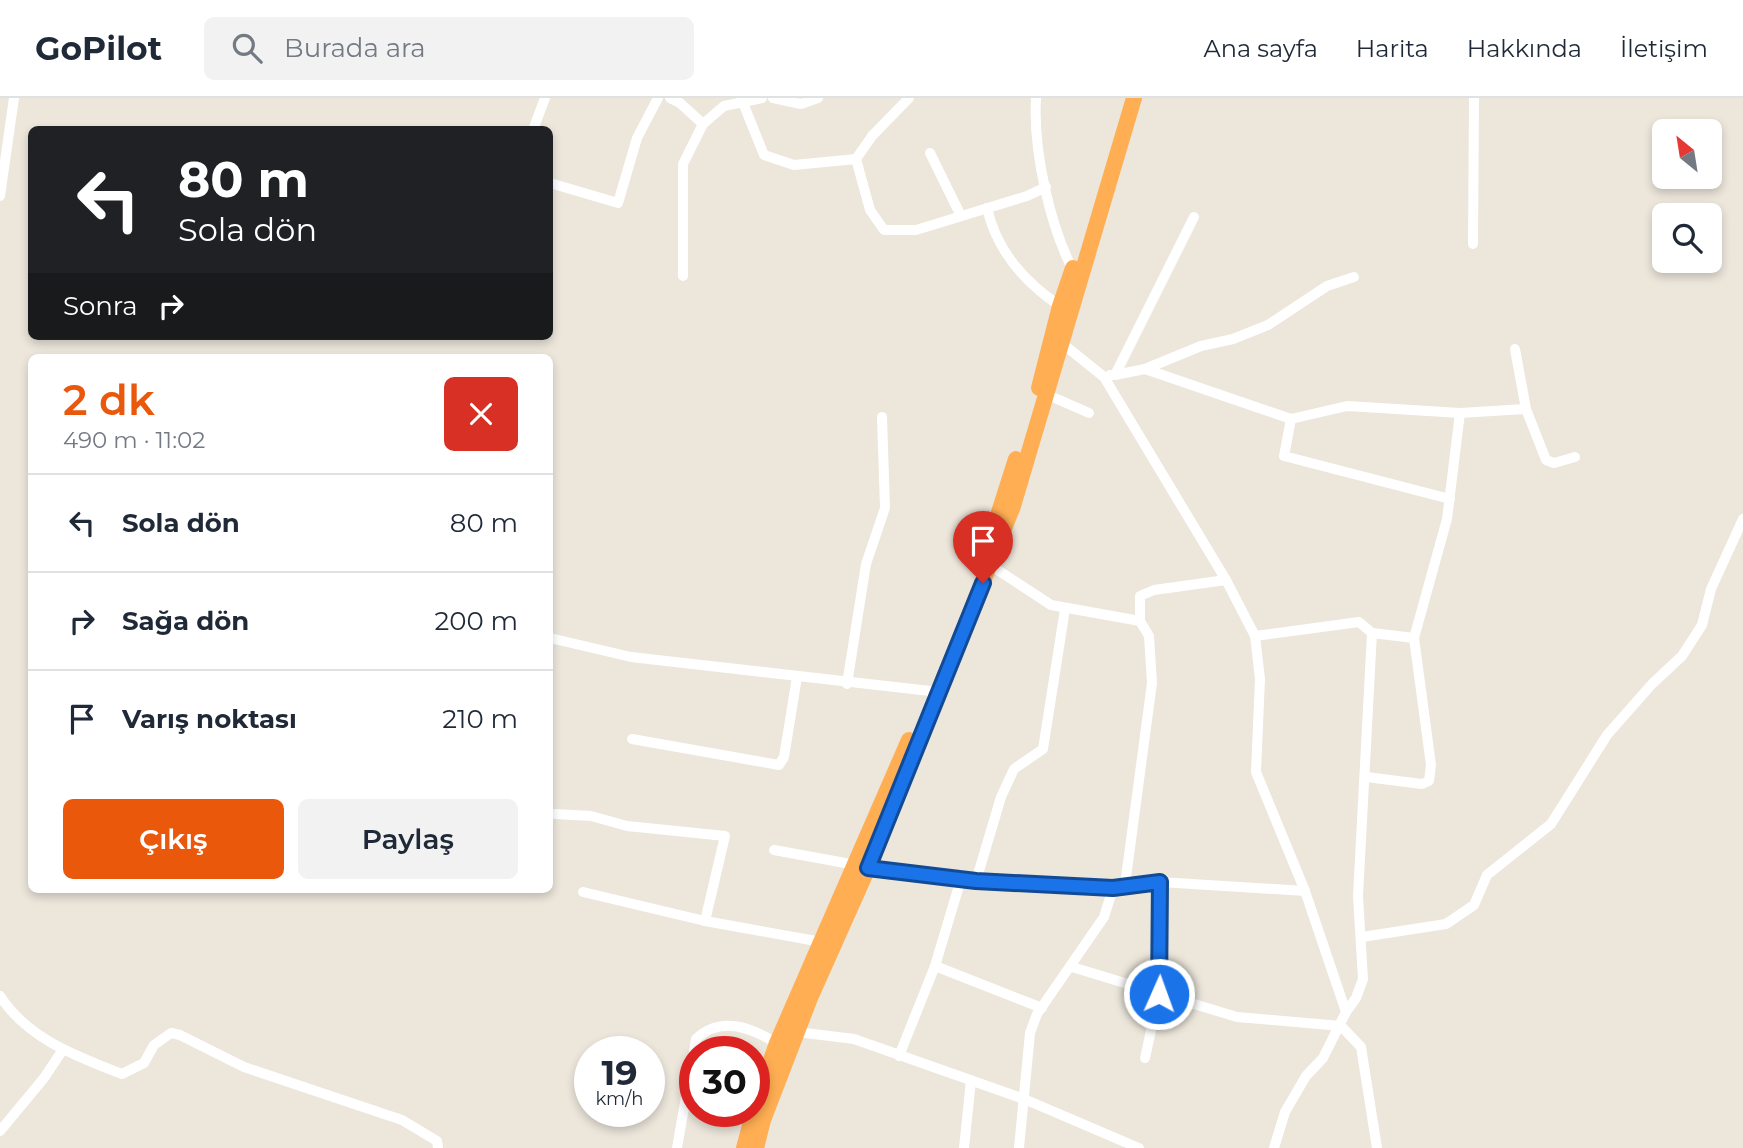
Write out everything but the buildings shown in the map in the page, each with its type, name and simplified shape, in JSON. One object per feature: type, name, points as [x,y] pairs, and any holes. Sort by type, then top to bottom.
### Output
[{"type":"highway","points":[[1076,276],[1123,98]]},
{"type":"highway","points":[[933,696],[995,525],[1135,98]]},
{"type":"highway","points":[[770,1075],[862,867],[1013,506],[1063,344],[1065,309]]},
{"type":"highway","points":[[756,1148],[783,1047],[797,1032],[828,943]]},
{"type":"highway","points":[[744,1148],[750,1127]]},
{"type":"street","points":[[0,197],[14,98]]},
{"type":"street","points":[[534,126],[545,98]]},
{"type":"street","points":[[553,184],[618,202],[637,138],[658,98]]},
{"type":"street","points":[[670,98],[680,103],[703,124]]},
{"type":"street","points":[[683,276],[683,164],[703,124],[724,106],[762,98]]},
{"type":"street","points":[[773,98],[801,104],[818,98]]},
{"type":"street","points":[[856,159],[872,136],[909,98]]},
{"type":"street","points":[[1036,98],[1038,143],[1046,187],[1061,245],[1076,276]]},
{"type":"street","points":[[1473,244],[1474,98]]},
{"type":"street","points":[[743,101],[764,155],[794,164],[856,159]]},
{"type":"street","points":[[930,153],[960,214]]},
{"type":"street","points":[[856,159],[870,210],[884,230],[916,230],[1046,187]]},
{"type":"street","points":[[987,208],[999,247],[1040,291],[1065,309]]},
{"type":"street","points":[[1109,376],[1194,217]]},
{"type":"street","points":[[1109,376],[1145,369],[1201,346],[1233,340],[1268,325],[1327,286],[1354,277]]},
{"type":"street","points":[[1063,344],[1109,376],[1226,580],[1255,636],[1260,679],[1256,772],[1305,891],[1346,1013]]},
{"type":"street","points":[[1515,349],[1526,409],[1546,460],[1554,463],[1575,457]]},
{"type":"street","points":[[1145,369],[1291,419],[1347,406],[1460,413],[1526,409]]},
{"type":"street","points":[[1048,395],[1089,413]]},
{"type":"street","points":[[1366,776],[1422,784],[1430,781],[1431,765],[1414,638],[1450,499],[1460,413]]},
{"type":"street","points":[[847,684],[866,564],[885,508],[882,417]]},
{"type":"street","points":[[1291,419],[1284,456],[1450,499]]},
{"type":"street","points":[[1362,937],[1446,924],[1474,905],[1487,876],[1551,824],[1608,735],[1652,684],[1682,656],[1702,625],[1712,589],[1743,519]]},
{"type":"street","points":[[990,565],[1051,605],[1140,621]]},
{"type":"street","points":[[1125,885],[1152,683],[1149,636],[1140,621],[1140,596],[1154,590],[1226,580]]},
{"type":"street","points":[[976,881],[1001,797],[1014,769],[1043,749],[1065,609]]},
{"type":"street","points":[[1255,636],[1359,622],[1371,633],[1414,638]]},
{"type":"street","points":[[1274,1148],[1285,1112],[1306,1076],[1323,1058],[1356,998],[1363,979],[1358,897],[1371,633]]},
{"type":"street","points":[[553,639],[631,657],[933,696]]},
{"type":"street","points":[[632,739],[779,765],[784,757],[797,677]]},
{"type":"street","points":[[555,814],[591,816],[627,826],[725,836],[705,921]]},
{"type":"street","points":[[774,850],[862,867],[976,881],[1113,888],[1160,882],[1305,891]]},
{"type":"street","points":[[899,1056],[935,966],[961,879]]},
{"type":"street","points":[[1145,1058],[1159,994],[1160,882]]},
{"type":"street","points":[[1019,1148],[1030,1033],[1042,1008],[1104,917],[1113,888]]},
{"type":"street","points":[[583,892],[705,921],[828,943]]},
{"type":"street","points":[[935,966],[1042,1008]]},
{"type":"street","points":[[1072,967],[1237,1017],[1341,1026],[1362,1047],[1377,1148]]},
{"type":"street","points":[[0,996],[27,1026],[62,1051],[122,1074],[144,1063],[155,1045],[171,1033],[180,1035],[244,1068],[402,1120],[437,1141],[438,1148]]},
{"type":"street","points":[[677,1148],[696,1039],[705,1031],[741,1024],[783,1047]]},
{"type":"street","points":[[797,1032],[854,1039],[1024,1099],[1139,1148]]},
{"type":"street","points":[[0,1131],[44,1078],[62,1051]]},
{"type":"street","points":[[964,1148],[971,1080]]},
{"type":"route","points":[[983,583],[868,868],[976,881],[1113,888],[1160,882],[1159,994]]}]
